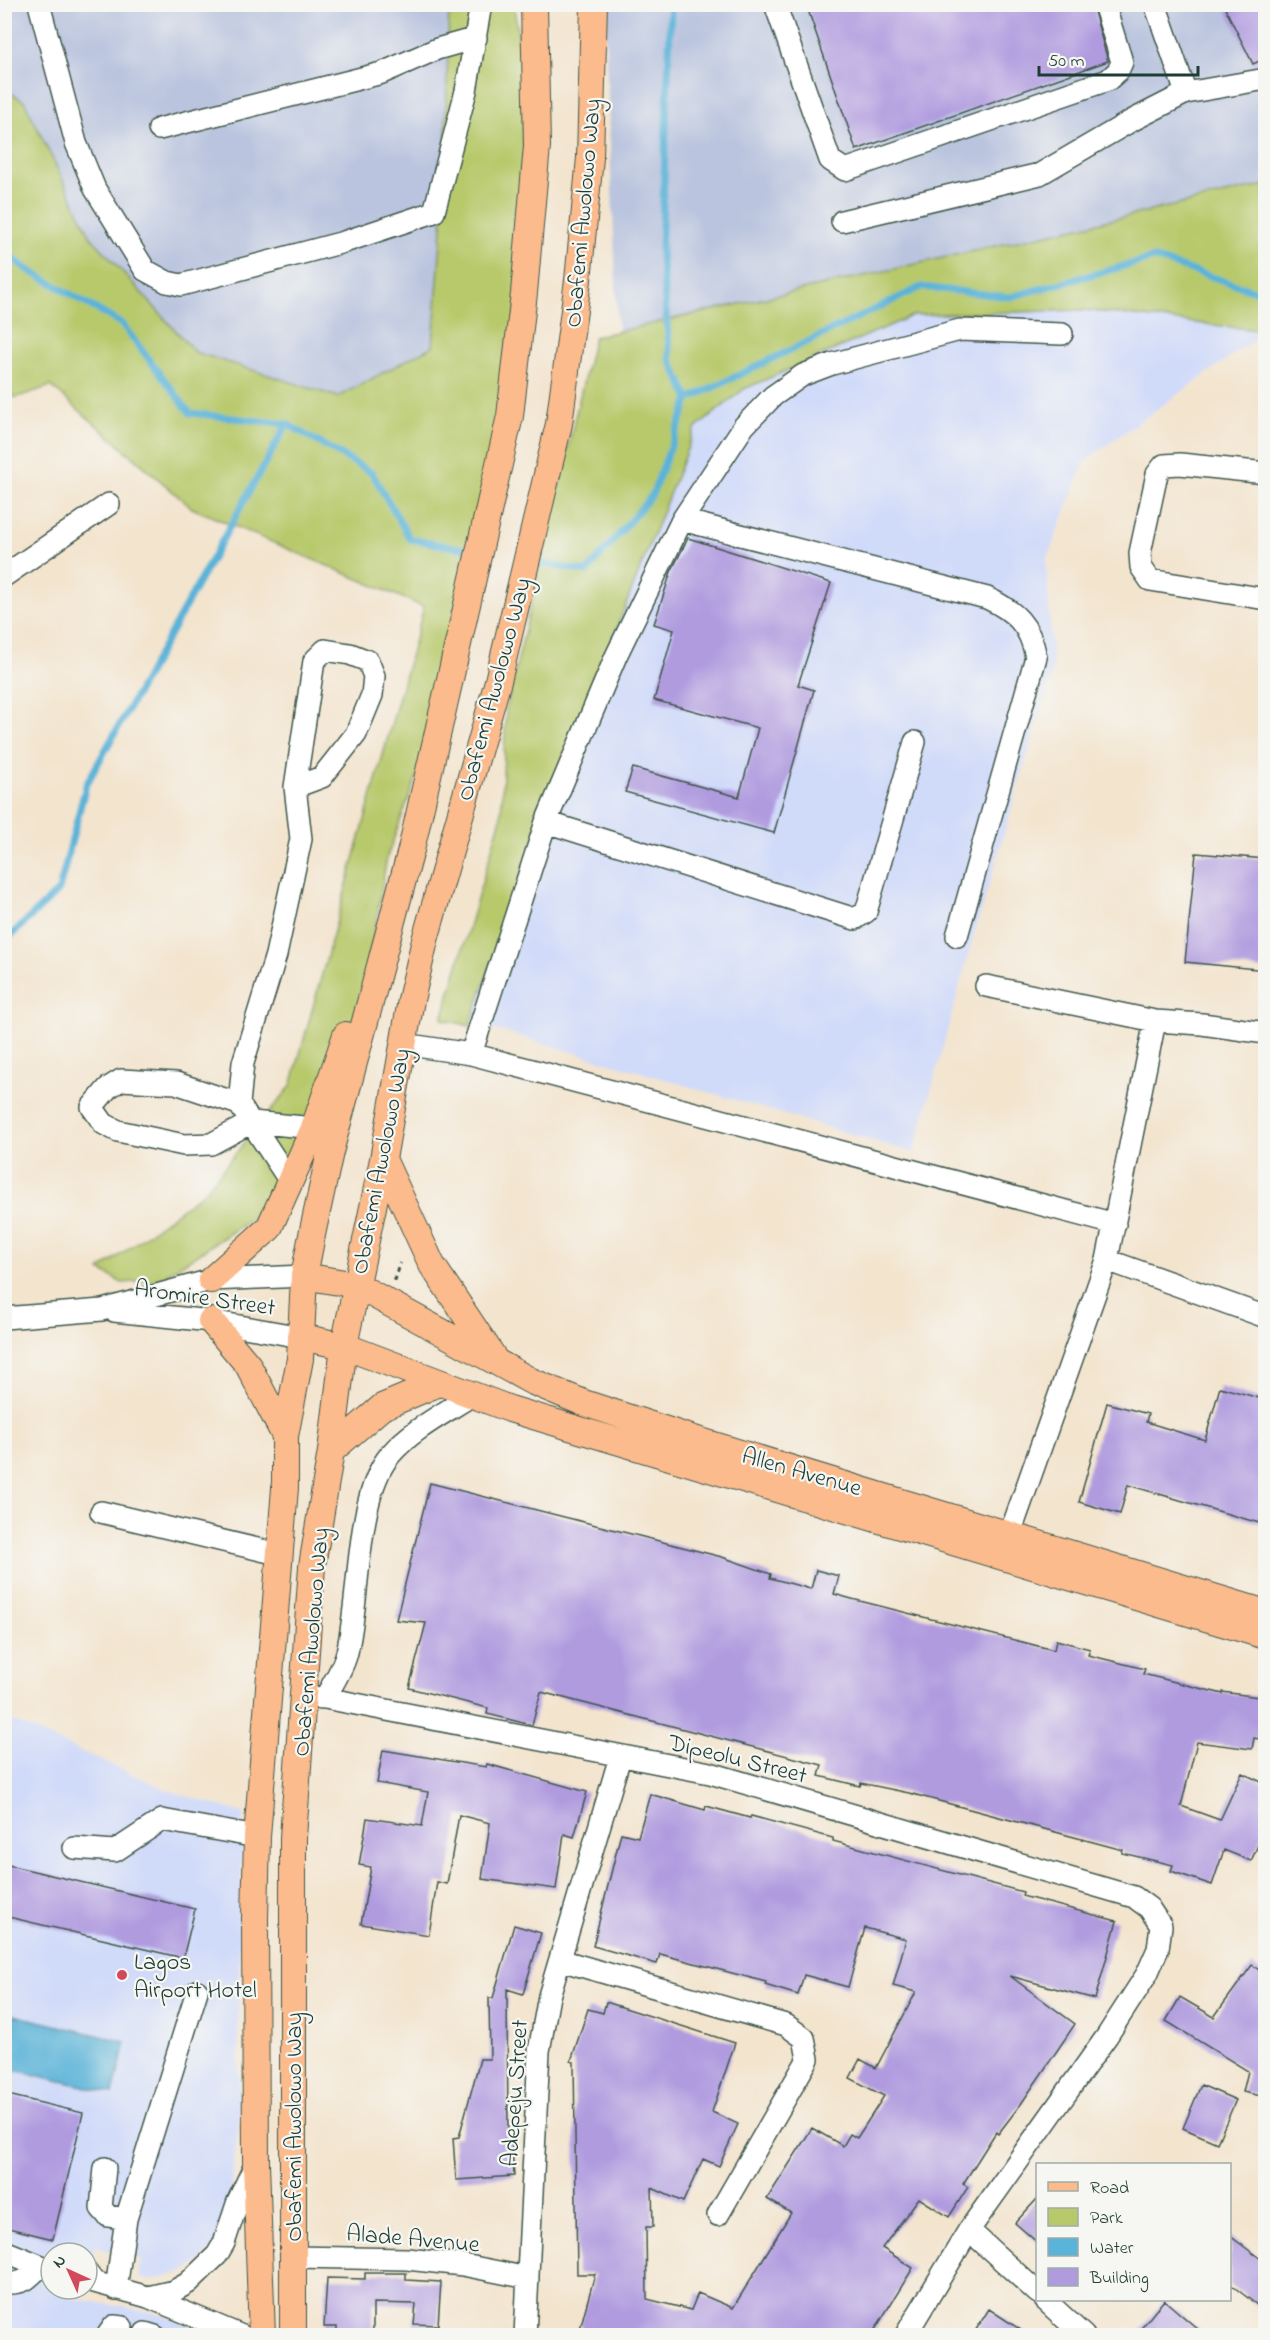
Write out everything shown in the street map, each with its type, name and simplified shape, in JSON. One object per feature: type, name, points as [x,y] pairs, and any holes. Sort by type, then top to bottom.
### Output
[{"type":"main road","name":"Obafemi Awolowo Way","points":[[262,2336],[256,2163],[257,1837],[285,1488],[285,1437],[300,1359],[304,1276],[330,1152],[411,850],[510,416],[537,146],[534,4]]},
{"type":"main road","name":"Obafemi Awolowo Way","points":[[293,2336],[292,1838],[314,1697],[312,1566],[331,1451],[344,1346],[383,1159],[424,940],[498,681],[559,424],[578,280],[590,158],[594,4]]},
{"type":"main road","points":[[211,1280],[263,1235],[291,1183],[314,1128],[411,850]]},
{"type":"main road","points":[[383,1159],[432,1265],[494,1358]]},
{"type":"main road","name":"Allen Avenue","points":[[304,1276],[356,1285],[494,1358],[531,1381],[584,1403],[691,1438],[1266,1614]]},
{"type":"main road","points":[[211,1321],[248,1365],[285,1437]]},
{"type":"main road","name":"Allen Avenue","points":[[301,1337],[344,1346],[472,1395],[865,1517],[1266,1636]]},
{"type":"main road","points":[[331,1451],[382,1407],[439,1383]]},
{"type":"street","points":[[39,4],[76,143],[95,189],[145,270],[166,282],[181,285],[344,242],[434,212],[466,91],[481,4]]},
{"type":"street","points":[[775,4],[830,160],[837,167],[845,170],[1108,80],[1118,71],[1122,62],[1104,4]]},
{"type":"street","points":[[1155,4],[1186,93]]},
{"type":"street","points":[[159,129],[382,73],[437,49],[476,38]]},
{"type":"street","points":[[842,221],[1040,174],[1131,121],[1186,93],[1266,80]]},
{"type":"street","points":[[471,1054],[546,822],[616,656],[682,520],[744,426],[772,396],[803,375],[832,364],[960,330],[1062,334]]},
{"type":"street","points":[[1266,473],[1180,464],[1164,465],[1157,474],[1140,553],[1141,567],[1150,580],[1266,599]]},
{"type":"street","points":[[4,576],[109,504]]},
{"type":"street","points":[[682,520],[987,598],[1008,608],[1023,621],[1033,639],[1036,657],[957,936]]},
{"type":"street","points":[[239,1104],[243,1063],[276,955],[300,839],[295,787],[314,661],[325,650],[350,654],[368,661],[374,676],[372,695],[356,734],[322,777],[295,787]]},
{"type":"street","points":[[546,822],[855,919],[866,912],[915,742]]},
{"type":"street","points":[[986,986],[1155,1021],[1202,1024],[1266,1033]]},
{"type":"street","points":[[1010,1534],[1107,1260],[1155,1021]]},
{"type":"street","points":[[403,1044],[471,1054],[1115,1224]]},
{"type":"street","points":[[291,1183],[252,1122],[239,1104],[176,1083],[121,1080],[108,1088],[92,1107],[104,1124],[118,1131],[184,1145],[211,1144],[252,1122],[314,1128]]},
{"type":"street","points":[[1107,1260],[1266,1317]]},
{"type":"street","name":"Aromire Street","points":[[102,1310],[211,1280],[304,1276]]},
{"type":"street","name":"Aromire Street","points":[[4,1318],[102,1310],[211,1321],[301,1337]]},
{"type":"street","points":[[314,1697],[345,1657],[366,1516],[378,1478],[389,1456],[406,1439],[472,1395]]},
{"type":"street","points":[[101,1512],[278,1554]]},
{"type":"street","name":"Dipeolu Street","points":[[314,1697],[710,1773],[1134,1897],[1149,1908],[1161,1926],[1158,1949],[1147,1974],[1107,2036],[969,2230]]},
{"type":"street","name":"Adepeju Street","points":[[525,2336],[539,2051],[549,1996],[620,1757]]},
{"type":"street","points":[[74,1848],[115,1851],[162,1820],[257,1837]]},
{"type":"street","points":[[560,1960],[786,2025],[804,2038],[808,2060],[718,2215]]},
{"type":"street","points":[[116,2289],[126,2219],[196,1991]]},
{"type":"street","points":[[148,2297],[174,2291],[188,2283],[217,2255],[256,2163]]},
{"type":"street","points":[[105,2168],[101,2208],[108,2216],[126,2219]]},
{"type":"street","points":[[905,2336],[969,2230],[1036,2291]]},
{"type":"street","points":[[4,2252],[39,2266]]},
{"type":"street","name":"Alade Avenue","points":[[293,2257],[407,2259],[463,2265],[528,2278]]},
{"type":"street","points":[[4,2283],[20,2284],[39,2272]]},
{"type":"street","points":[[99,2286],[148,2297],[242,2336]]},
{"type":"street","points":[[1046,2301],[1084,2336]]},
{"type":"shaded area","points":[[4,5],[449,5],[444,201],[433,347],[338,397],[195,352],[91,237],[24,101],[5,89]]},
{"type":"shaded area","points":[[604,5],[1265,5],[1265,185],[618,332]]},
{"type":"shaded area","points":[[1083,310],[1265,332],[1085,461],[1046,561],[1053,669],[967,959],[914,1153],[505,1032],[470,1026],[532,844],[695,429],[744,389],[914,315]]},
{"type":"shaded area","name":"Lagos Airport Hotel","points":[[4,1717],[170,1791],[243,1813],[238,2028],[240,2117],[227,2215],[213,2250],[187,2271],[150,2281],[139,2277],[141,2259],[99,2248],[99,2241],[39,2241],[39,2301],[89,2301],[153,2312],[214,2335],[5,2335]]},
{"type":"green space","points":[[449,5],[514,5],[521,58],[527,242],[500,416],[418,773],[387,857],[371,952],[365,1008],[319,1117],[252,1219],[158,1280],[122,1283],[100,1270],[204,1192],[291,1086],[424,607],[192,508],[51,386],[15,398],[5,386],[4,89],[24,101],[91,237],[195,352],[338,397],[433,346],[444,201]]},
{"type":"green space","points":[[1265,185],[1265,331],[1083,310],[914,315],[744,389],[695,429],[532,844],[470,1026],[442,1019],[501,818],[506,710],[594,337]]},
{"type":"water","points":[[5,2013],[126,2042],[113,2093],[5,2068]]},
{"type":"building","points":[[806,4],[1092,4],[1108,61],[856,150]]},
{"type":"building","points":[[1223,4],[1266,4],[1266,58],[1253,64]]},
{"type":"building","points":[[688,538],[831,583],[798,685],[814,690],[774,833],[625,792],[633,768],[739,797],[758,728],[654,700],[674,630],[654,624],[671,572]]},
{"type":"building","points":[[1196,853],[1266,859],[1266,970],[1185,962]]},
{"type":"building","points":[[1220,1387],[1266,1400],[1266,1525],[1128,1485],[1120,1514],[1079,1502],[1107,1403],[1148,1414],[1146,1422],[1205,1440]]},
{"type":"building","points":[[430,1483],[722,1557],[771,1574],[770,1578],[811,1589],[816,1570],[839,1576],[834,1594],[1054,1650],[1056,1640],[1090,1649],[1088,1655],[1145,1669],[1143,1674],[1223,1694],[1223,1692],[1266,1698],[1266,1740],[1254,1738],[1252,1749],[1197,1742],[1181,1806],[1220,1820],[1242,1773],[1266,1784],[1266,1827],[1251,1861],[1224,1850],[1212,1885],[1171,1871],[1173,1865],[1122,1853],[1123,1850],[909,1793],[861,1783],[860,1786],[819,1776],[822,1765],[541,1692],[532,1725],[487,1714],[488,1708],[409,1688],[426,1623],[396,1620]]},
{"type":"building","points":[[383,1750],[486,1767],[487,1764],[587,1792],[574,1837],[564,1834],[556,1889],[482,1879],[490,1823],[459,1815],[447,1884],[437,1882],[429,1935],[361,1924],[371,1867],[359,1865],[367,1818],[422,1826],[428,1792],[377,1783]]},
{"type":"building","points":[[650,1794],[705,1810],[706,1806],[833,1838],[833,1841],[1023,1892],[1022,1896],[1117,1921],[1095,1999],[1010,1976],[1075,2024],[1021,2104],[998,2134],[996,2132],[963,2184],[968,2187],[949,2217],[919,2198],[882,2248],[913,2268],[871,2336],[578,2336],[595,2274],[577,2274],[574,2062],[571,2061],[588,2009],[603,2013],[606,2002],[735,2043],[712,2112],[738,2124],[719,2166],[703,2159],[683,2202],[652,2188],[653,2227],[646,2227],[647,2299],[691,2310],[698,2293],[733,2308],[791,2213],[767,2199],[812,2128],[843,2146],[850,2134],[857,2138],[884,2096],[850,2078],[860,2059],[876,2068],[916,1992],[893,1986],[906,1939],[865,1928],[848,1987],[804,1975],[798,1995],[765,1985],[766,1982],[660,1954],[657,1964],[593,1946],[621,1833],[638,1837]]},
{"type":"building","points":[[4,1864],[195,1909],[183,1958],[4,1916]]},
{"type":"building","points":[[514,1925],[541,1933],[523,1994],[507,1989],[508,2134],[511,2134],[514,2176],[456,2180],[453,2138],[459,2137],[480,2059],[490,2059],[489,1998],[493,1998]]},
{"type":"building","points":[[1252,1965],[1266,1975],[1266,2097],[1243,2092],[1248,2071],[1166,2021],[1180,1997],[1214,2017]]},
{"type":"building","points":[[1201,2085],[1236,2100],[1217,2143],[1183,2128]]},
{"type":"building","points":[[4,2094],[83,2113],[53,2239],[4,2227]]},
{"type":"building","points":[[1036,2200],[1036,2241],[1015,2223]]},
{"type":"building","points":[[1231,2237],[1266,2263],[1266,2312],[1231,2285]]},
{"type":"building","points":[[365,2273],[406,2273],[406,2280],[441,2282],[438,2325],[414,2324],[416,2304],[373,2303],[373,2333],[337,2332],[337,2327],[324,2327],[327,2278],[365,2279]]},
{"type":"building","points":[[1165,2301],[1206,2336],[1135,2336]]},
{"type":"building","points":[[989,2309],[1030,2336],[972,2336]]},
{"type":"waterway","points":[[671,4],[661,253],[670,359],[689,399]]},
{"type":"waterway","points":[[4,251],[25,268],[122,324],[190,413],[287,424],[372,473],[410,539],[475,551]]},
{"type":"waterway","points":[[540,563],[587,572],[652,495],[689,399],[921,287],[1010,297],[1154,258],[1258,292],[1266,290]]},
{"type":"waterway","points":[[4,942],[59,890],[86,785],[287,424]]},
{"type":"place","name":"Lagos Airport Hotel","points":[[122,1975]]}]
